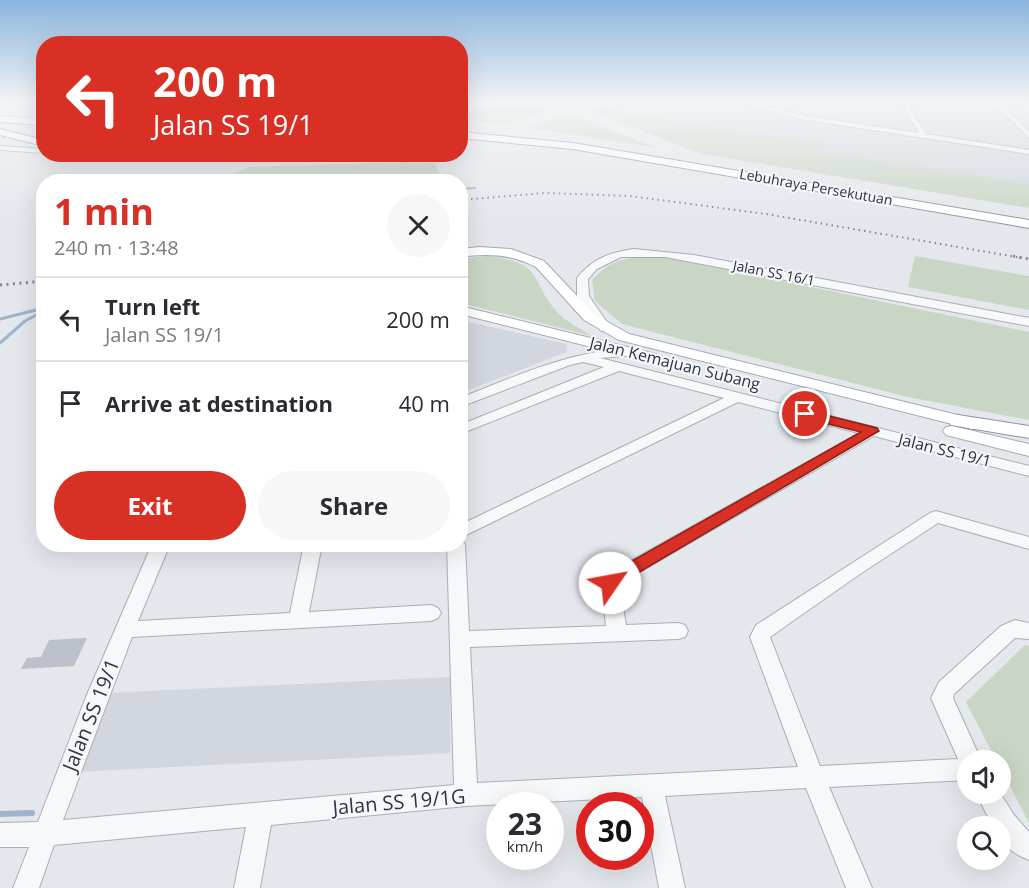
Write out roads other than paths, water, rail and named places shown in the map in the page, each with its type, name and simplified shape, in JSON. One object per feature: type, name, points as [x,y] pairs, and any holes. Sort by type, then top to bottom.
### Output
[{"type":"highway","name":"Lebuhraya Persekutuan","points":[[542,142],[623,154],[1029,224]]},
{"type":"highway","name":"Lebuhraya Persekutuan","points":[[574,142],[1029,219]]},
{"type":"highway","points":[[0,147],[36,149]]},
{"type":"highway","points":[[958,421],[1029,432]]},
{"type":"main road","name":"Jalan Kemajuan Subang","points":[[468,251],[489,251],[523,256],[540,264],[577,306],[605,328],[624,337],[1029,438]]},
{"type":"main road","name":"Jalan Kemajuan Subang","points":[[468,313],[1029,450]]},
{"type":"street","points":[[964,142],[1029,152]]},
{"type":"street","name":"Jalan SS 16/1","points":[[605,328],[583,296],[582,278],[601,259],[643,251],[694,258],[1029,322]]},
{"type":"street","points":[[575,339],[584,345],[586,357]]},
{"type":"street","points":[[468,400],[586,357],[630,352]]},
{"type":"street","name":"Jalan SS 19/1","points":[[586,357],[617,367],[1029,471]]},
{"type":"street","points":[[468,427],[617,367]]},
{"type":"street","points":[[468,527],[736,397]]},
{"type":"street","points":[[617,633],[610,583],[613,579],[873,431]]},
{"type":"street","points":[[859,888],[760,637],[763,631],[936,517],[1029,543]]},
{"type":"street","name":"Jalan SS 19/1","points":[[26,888],[125,630],[158,552]]},
{"type":"street","points":[[298,620],[311,552]]},
{"type":"street","points":[[456,552],[466,795]]},
{"type":"street","points":[[125,630],[431,613]]},
{"type":"street","points":[[965,750],[942,698],[946,688],[1008,632],[1015,628],[1029,631]]},
{"type":"street","points":[[459,639],[678,631]]},
{"type":"street","name":"Jalan SS 19/1G","points":[[0,835],[46,834],[466,795],[957,769]]},
{"type":"street","points":[[651,784],[672,888]]},
{"type":"street","points":[[994,804],[1021,843],[1029,848]]},
{"type":"street","points":[[247,888],[261,814]]},
{"type":"waterway","points":[[468,188],[475,188]]},
{"type":"waterway","points":[[0,319],[36,310]]},
{"type":"waterway","points":[[0,343],[25,321],[36,315]]},
{"type":"waterway","points":[[0,814],[32,813]]},
{"type":"railway","points":[[468,199],[545,193],[630,196],[766,214],[1022,258]]},
{"type":"railway","points":[[1013,256],[1029,259]]},
{"type":"railway","points":[[0,285],[36,282]]}]
